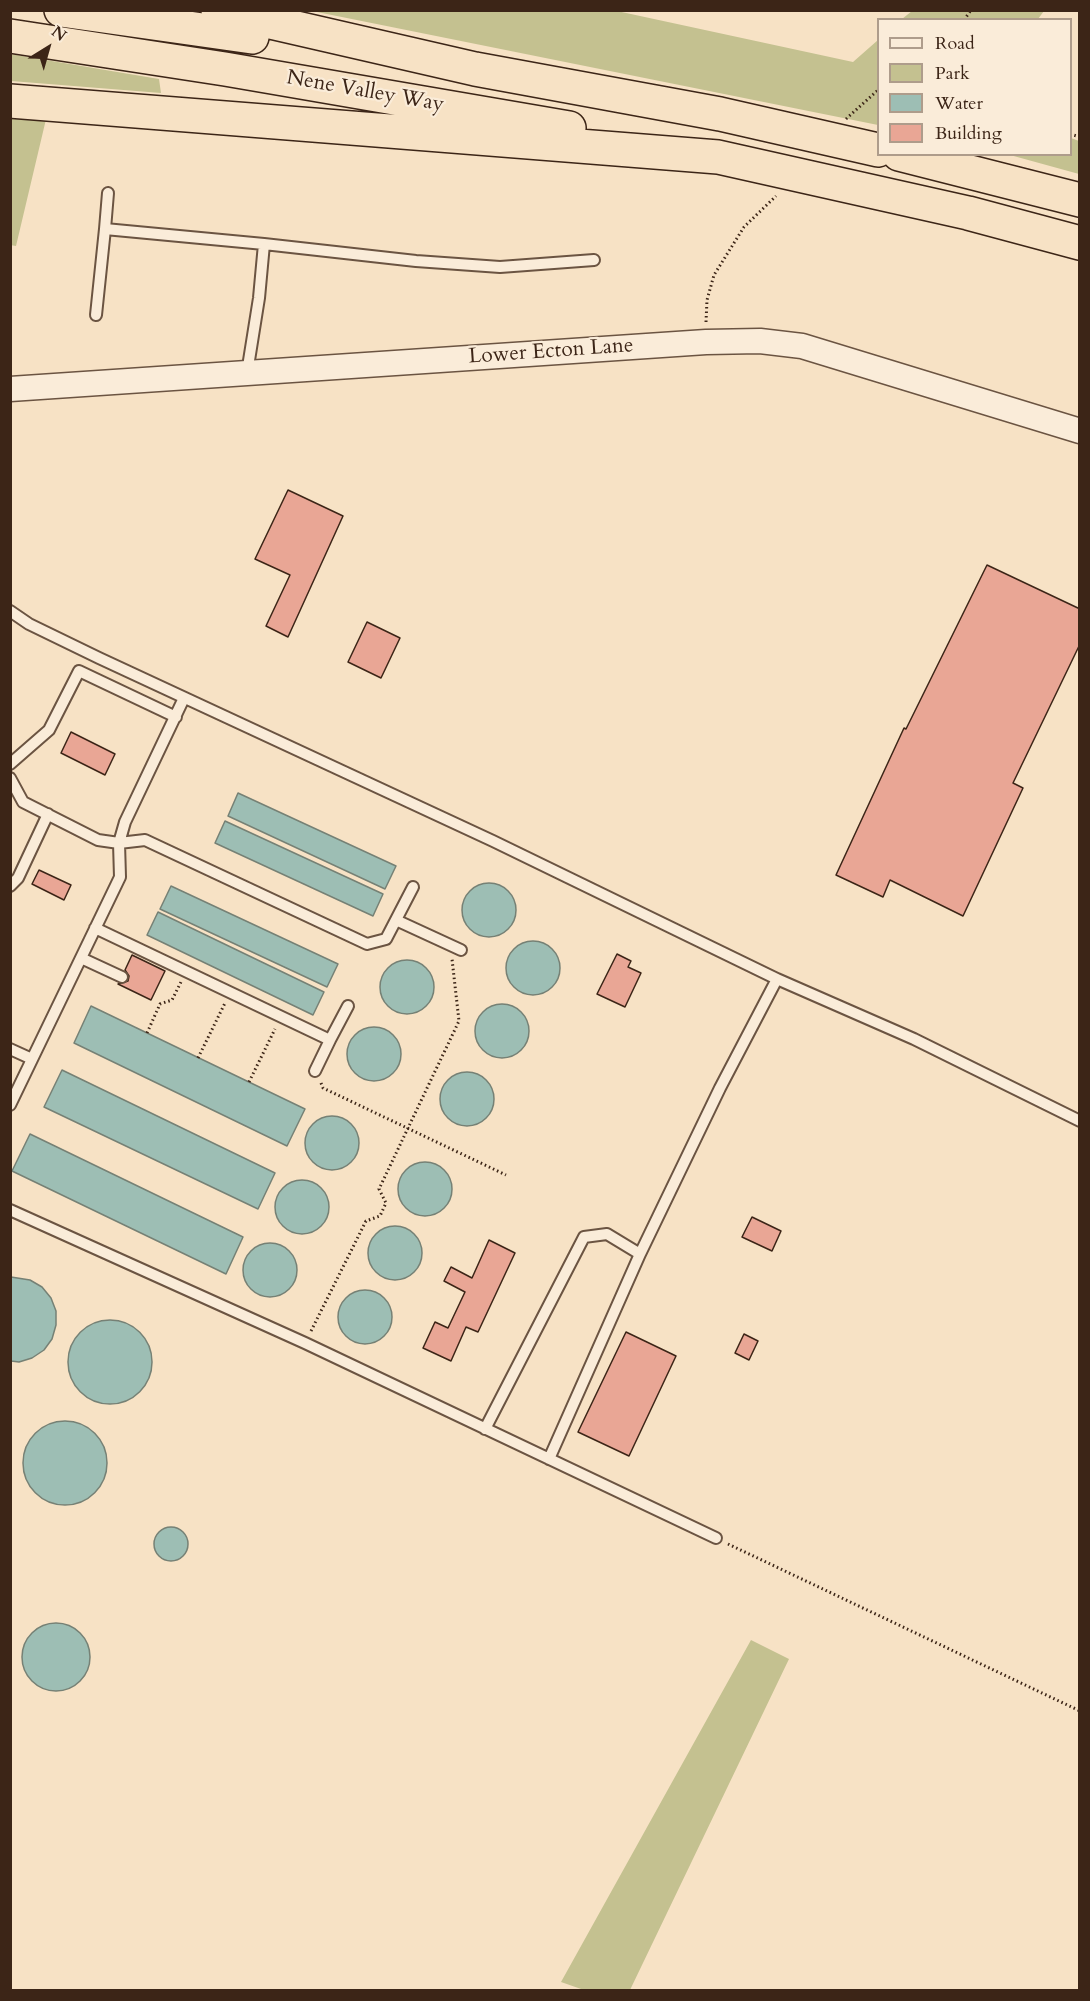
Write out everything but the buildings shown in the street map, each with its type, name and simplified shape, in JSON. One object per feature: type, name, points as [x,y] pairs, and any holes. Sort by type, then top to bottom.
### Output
[{"type":"highway","name":"Nene Valley Way","points":[[60,10],[475,69]]},
{"type":"highway","points":[[218,10],[475,69],[720,114],[877,150]]},
{"type":"highway","name":"Nene Valley Way","points":[[10,36],[400,98],[718,157]]},
{"type":"highway","points":[[10,101],[718,157],[968,213],[1080,243]]},
{"type":"highway","points":[[907,156],[1080,200]]},
{"type":"street","name":"Lower Ecton Lane","points":[[10,389],[706,342],[760,341],[802,346],[1080,431]]},
{"type":"lane","points":[[96,315],[108,193]]},
{"type":"lane","points":[[105,230],[264,244],[416,261],[500,267],[594,260]]},
{"type":"lane","points":[[247,373],[259,298],[264,244]]},
{"type":"lane","points":[[10,610],[29,624],[503,846],[777,979],[914,1040],[1080,1122]]},
{"type":"lane","points":[[10,765],[50,730],[79,671],[176,717]]},
{"type":"lane","points":[[10,1105],[120,877],[118,843],[125,822],[184,698]]},
{"type":"lane","points":[[10,778],[23,802],[98,840],[118,843],[145,840],[367,944],[386,939],[398,921],[413,887]]},
{"type":"lane","points":[[10,886],[18,878],[48,814]]},
{"type":"lane","points":[[398,921],[461,950]]},
{"type":"lane","points":[[95,928],[330,1040]]},
{"type":"lane","points":[[81,958],[122,977]]},
{"type":"lane","points":[[549,1459],[640,1254],[720,1089],[777,979]]},
{"type":"lane","points":[[315,1071],[348,1006]]},
{"type":"lane","points":[[10,1049],[32,1059]]},
{"type":"lane","points":[[10,1210],[305,1343],[716,1538]]},
{"type":"lane","points":[[485,1429],[584,1237],[607,1234],[640,1254]]},
{"type":"path","points":[[965,18],[971,10]]},
{"type":"path","points":[[843,123],[877,92]]},
{"type":"path","points":[[706,342],[707,300],[714,275],[744,227],[778,194]]},
{"type":"path","points":[[305,1343],[366,1221],[380,1216],[386,1203],[379,1189],[459,1021],[450,945]]},
{"type":"path","points":[[147,1033],[160,1004],[172,1000],[186,971]]},
{"type":"path","points":[[198,1058],[230,993]]},
{"type":"path","points":[[249,1082],[281,1017]]},
{"type":"path","points":[[315,1071],[323,1088],[506,1175]]},
{"type":"path","points":[[716,1538],[1080,1711]]},
{"type":"green space","points":[[912,10],[1044,11],[1039,18],[903,18]]},
{"type":"green space","points":[[312,11],[617,11],[853,62],[877,41],[877,125]]},
{"type":"green space","points":[[10,54],[159,79],[161,93],[11,81]]},
{"type":"green space","points":[[10,109],[47,115],[16,246],[10,245]]},
{"type":"green space","points":[[1072,138],[1079,141],[1079,174],[1014,156],[1072,156]]},
{"type":"green space","points":[[751,1640],[789,1659],[630,1990],[584,1990],[561,1982]]},
{"type":"water","points":[[238,793],[396,866],[385,889],[228,816]]},
{"type":"water","points":[[225,821],[383,894],[373,916],[215,843]]},
{"type":"water","points":[[484,883],[494,883],[504,887],[512,895],[516,910],[512,925],[504,933],[494,937],[484,937],[474,933],[466,925],[462,915],[462,905],[466,895],[474,887]]},
{"type":"water","points":[[171,886],[338,964],[327,987],[160,909]]},
{"type":"water","points":[[158,912],[324,992],[313,1015],[147,935]]},
{"type":"water","points":[[528,941],[538,941],[548,945],[556,953],[560,968],[556,983],[548,991],[538,995],[528,995],[518,991],[510,983],[506,973],[506,963],[510,953],[518,945]]},
{"type":"water","points":[[402,960],[412,960],[422,964],[430,972],[434,987],[430,1002],[422,1010],[412,1014],[402,1014],[392,1010],[384,1002],[380,992],[380,982],[384,972],[392,964]]},
{"type":"water","points":[[497,1004],[507,1004],[517,1008],[525,1016],[529,1031],[525,1046],[517,1054],[507,1058],[497,1058],[487,1054],[479,1046],[475,1036],[475,1026],[479,1016],[487,1008]]},
{"type":"water","points":[[91,1006],[305,1109],[287,1146],[74,1043]]},
{"type":"water","points":[[369,1027],[379,1027],[389,1031],[397,1039],[401,1054],[397,1069],[389,1077],[379,1081],[369,1081],[359,1077],[351,1069],[347,1059],[347,1049],[351,1039],[359,1031]]},
{"type":"water","points":[[62,1070],[275,1173],[258,1209],[44,1107]]},
{"type":"water","points":[[462,1072],[472,1072],[482,1076],[490,1084],[494,1099],[490,1114],[482,1122],[472,1126],[462,1126],[452,1122],[444,1114],[440,1104],[440,1094],[444,1084],[452,1076]]},
{"type":"water","points":[[327,1116],[337,1116],[347,1120],[355,1128],[359,1143],[355,1158],[347,1166],[337,1170],[327,1170],[317,1166],[309,1158],[305,1148],[305,1138],[309,1128],[317,1120]]},
{"type":"water","points":[[30,1134],[243,1237],[226,1274],[12,1171]]},
{"type":"water","points":[[420,1162],[430,1162],[440,1166],[448,1174],[452,1189],[448,1204],[440,1212],[430,1216],[420,1216],[410,1212],[402,1204],[398,1194],[398,1184],[402,1174],[410,1166]]},
{"type":"water","points":[[297,1180],[307,1180],[317,1184],[325,1192],[329,1207],[325,1222],[317,1230],[307,1234],[297,1234],[287,1230],[279,1222],[275,1212],[275,1202],[279,1192],[287,1184]]},
{"type":"water","points":[[390,1226],[400,1226],[410,1230],[418,1238],[422,1253],[418,1268],[410,1276],[400,1280],[390,1280],[380,1276],[372,1268],[368,1258],[368,1248],[372,1238],[380,1230]]},
{"type":"water","points":[[265,1243],[275,1243],[285,1247],[293,1255],[297,1270],[293,1285],[285,1293],[275,1297],[265,1297],[255,1293],[247,1285],[243,1275],[243,1265],[247,1255],[255,1247]]},
{"type":"water","points":[[11,1277],[30,1280],[42,1287],[51,1298],[56,1311],[56,1325],[52,1339],[44,1350],[32,1358],[19,1362],[11,1361]]},
{"type":"water","points":[[360,1290],[370,1290],[380,1294],[388,1302],[392,1317],[388,1332],[380,1340],[370,1344],[360,1344],[350,1340],[342,1332],[338,1322],[338,1312],[342,1302],[350,1294]]},
{"type":"water","points":[[110,1320],[126,1323],[140,1332],[149,1346],[152,1362],[149,1378],[140,1392],[126,1401],[110,1404],[94,1401],[80,1392],[71,1378],[68,1362],[71,1346],[80,1332],[94,1323]]},
{"type":"water","points":[[65,1421],[81,1424],[95,1433],[104,1447],[107,1463],[104,1479],[95,1493],[81,1502],[65,1505],[49,1502],[35,1493],[26,1479],[23,1463],[26,1447],[35,1433],[49,1424]]},
{"type":"water","points":[[171,1527],[183,1532],[188,1544],[183,1556],[171,1561],[159,1556],[154,1544],[159,1532]]},
{"type":"water","points":[[56,1623],[69,1626],[80,1633],[87,1644],[90,1657],[87,1670],[80,1681],[69,1688],[56,1691],[43,1688],[32,1681],[25,1670],[22,1657],[25,1644],[32,1633],[43,1626]]}]
